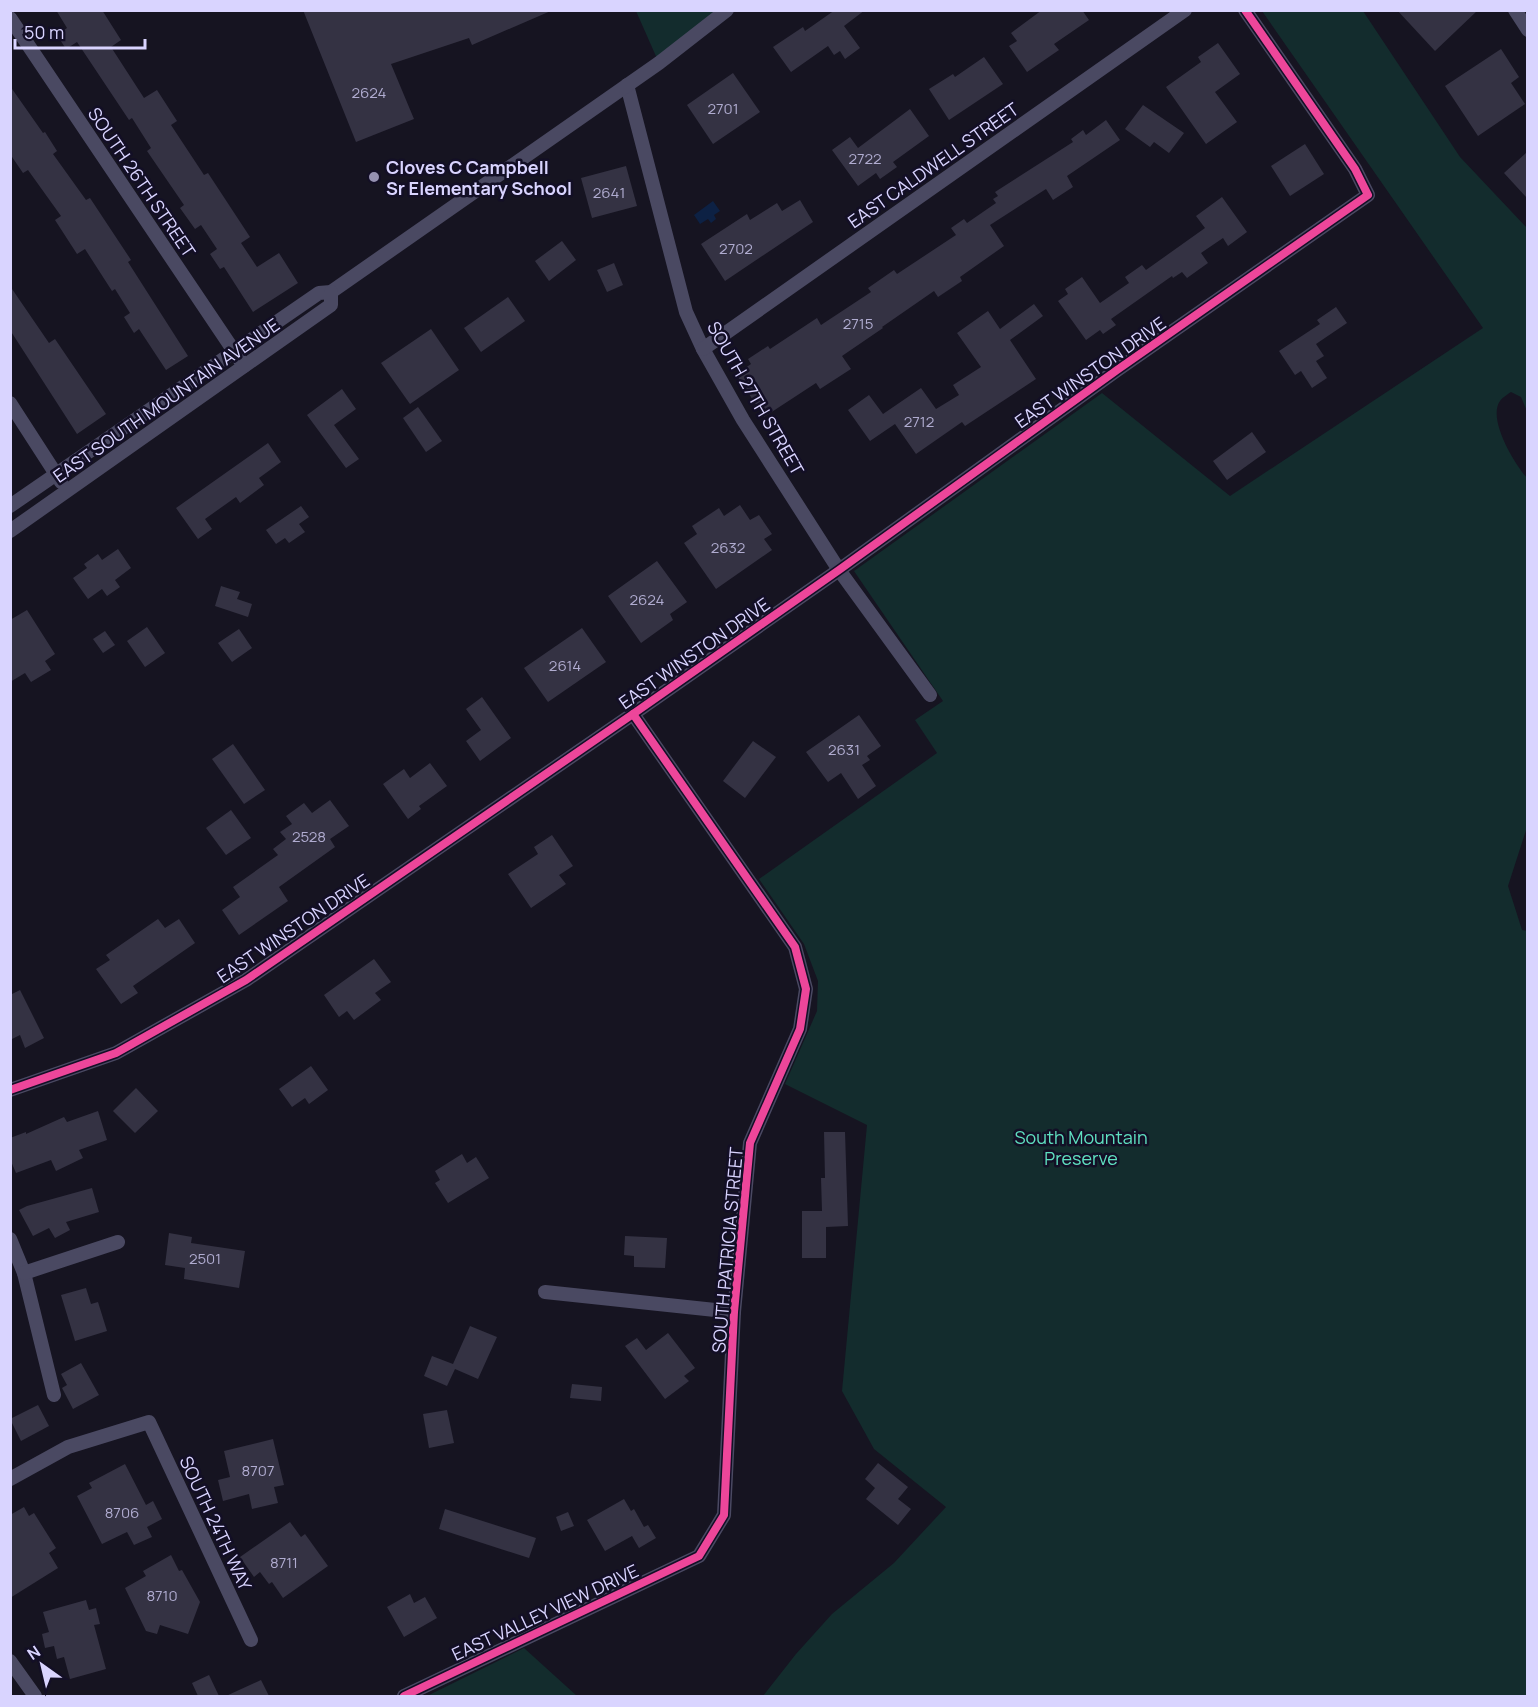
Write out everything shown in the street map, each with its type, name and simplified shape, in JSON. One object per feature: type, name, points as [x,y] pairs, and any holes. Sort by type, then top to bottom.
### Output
[{"type":"street","name":"EAST SOUTH MOUNTAIN AVENUE","points":[[10,506],[319,293],[331,292],[627,85],[727,10]]},
{"type":"street","name":"EAST CALDWELL STREET","points":[[703,349],[1185,10]]},
{"type":"street","name":"EAST WINSTON DRIVE","points":[[10,1090],[116,1053],[246,980],[839,570],[1117,370],[1368,195],[1355,169],[1245,10]]},
{"type":"street","points":[[1515,10],[1527,30]]},
{"type":"street","name":"SOUTH 26TH STREET","points":[[10,18],[244,366]]},
{"type":"street","name":"SOUTH 27TH STREET","points":[[627,85],[686,312],[703,349],[743,420],[839,570],[930,695]]},
{"type":"street","name":"EAST SOUTH MOUNTAIN AVENUE","points":[[10,531],[331,305],[331,292]]},
{"type":"street","points":[[10,403],[67,491]]},
{"type":"street","name":"SOUTH PATRICIA STREET","points":[[633,714],[795,947],[806,989],[800,1029],[750,1143],[734,1312],[724,1515],[699,1556]]},
{"type":"street","points":[[10,1239],[24,1273],[54,1395]]},
{"type":"street","points":[[24,1273],[118,1242]]},
{"type":"street","points":[[545,1292],[734,1312]]},
{"type":"street","name":"SOUTH 24TH WAY","points":[[10,1479],[68,1447],[149,1422],[251,1640]]},
{"type":"street","name":"EAST VALLEY VIEW DRIVE","points":[[404,1696],[699,1556]]},
{"type":"street","points":[[10,1661],[35,1696]]},
{"type":"green space","points":[[636,11],[727,11],[659,63]]},
{"type":"green space","name":"South Mountain Preserve","points":[[1262,11],[1363,11],[1460,157],[1527,228],[1527,411],[1521,397],[1511,392],[1501,400],[1497,409],[1497,419],[1504,442],[1528,479],[1528,824],[1508,886],[1522,930],[1528,931],[1527,1696],[763,1696],[832,1614],[894,1563],[946,1507],[874,1449],[842,1391],[867,1125],[785,1084],[817,1011],[818,981],[804,944],[759,879],[937,753],[915,720],[943,701],[854,571],[1102,393],[1230,496],[1483,328]]},
{"type":"green space","points":[[524,1648],[577,1696],[427,1696]]},
{"type":"water","points":[[713,201],[720,211],[714,215],[716,219],[711,223],[708,219],[700,224],[694,215]]},
{"type":"building","points":[[56,10],[102,10],[121,40],[111,47],[144,98],[157,90],[177,121],[171,125],[204,175],[208,173],[250,237],[241,243],[257,267],[279,253],[298,283],[253,312],[224,267],[220,269],[210,254],[217,249],[201,225],[195,229],[180,208],[184,205],[147,151],[151,148],[132,118],[129,120],[77,42],[66,49],[57,35],[67,28]]},
{"type":"building","points":[[303,10],[553,10],[472,45],[469,38],[391,64],[414,119],[356,142]]},
{"type":"building","points":[[835,10],[865,10],[844,26],[860,48],[845,59],[840,51],[834,55],[828,46],[791,72],[773,47],[803,27],[805,31]]},
{"type":"building","points":[[1042,10],[1082,10],[1089,20],[1054,44],[1059,50],[1027,72],[1009,46],[1017,41],[1011,33]]},
{"type":"building","points":[[1397,10],[1478,10],[1435,51]]},
{"type":"building","points":[[1218,43],[1240,74],[1215,92],[1237,122],[1206,144],[1166,87],[1201,62],[1198,57]]},
{"type":"building","points":[[1501,49],[1519,77],[1511,83],[1525,104],[1478,136],[1445,86]]},
{"type":"building","points":[[984,57],[1003,84],[949,120],[929,89],[953,74],[955,77]]},
{"type":"building","points":[[733,73],[760,112],[713,144],[687,105]]},
{"type":"building","points":[[10,86],[43,133],[45,132],[57,151],[53,154],[86,200],[90,198],[131,260],[128,262],[188,356],[166,370],[139,329],[134,333],[124,317],[130,313],[115,289],[112,291],[85,249],[77,254],[55,220],[61,216],[28,170],[23,173],[10,154]]},
{"type":"building","points":[[1143,105],[1184,133],[1169,153],[1154,142],[1150,147],[1125,129]]},
{"type":"building","points":[[910,109],[929,136],[893,162],[897,167],[880,179],[876,173],[858,186],[832,150],[850,137],[858,148]]},
{"type":"building","points":[[1106,120],[1120,140],[1067,176],[1073,187],[1053,200],[1046,189],[990,225],[1004,246],[960,277],[962,281],[938,297],[934,291],[842,356],[851,369],[820,389],[816,383],[764,417],[736,374],[751,364],[748,359],[768,346],[770,349],[817,318],[821,325],[871,292],[868,288],[894,270],[897,274],[956,235],[951,228],[964,219],[967,223],[996,203],[993,199],[998,196],[995,192],[1073,142],[1071,139],[1083,130],[1086,135]]},
{"type":"building","points":[[1305,144],[1324,174],[1290,196],[1271,166]]},
{"type":"building","points":[[1527,152],[1527,198],[1504,173]]},
{"type":"building","points":[[626,166],[637,206],[592,218],[581,178]]},
{"type":"building","points":[[1222,197],[1247,232],[1228,246],[1223,238],[1201,253],[1208,263],[1187,278],[1182,272],[1173,278],[1172,276],[1111,319],[1116,325],[1103,334],[1100,330],[1086,340],[1058,301],[1068,294],[1065,289],[1082,277],[1100,303],[1129,283],[1125,277],[1142,265],[1146,270],[1205,228],[1196,216]]},
{"type":"building","points":[[800,200],[813,222],[725,281],[701,244],[747,214],[750,220],[777,203],[782,211]]},
{"type":"building","points":[[562,241],[576,260],[549,281],[535,261]]},
{"type":"building","points":[[614,263],[623,285],[607,292],[597,270]]},
{"type":"building","points":[[10,286],[49,343],[55,339],[106,414],[77,434],[10,330]]},
{"type":"building","points":[[508,297],[525,321],[481,352],[464,328]]},
{"type":"building","points":[[1034,304],[1043,316],[1010,340],[1036,379],[965,426],[962,422],[916,454],[895,424],[870,441],[848,410],[869,395],[883,414],[921,388],[936,409],[959,395],[953,385],[981,367],[957,333],[988,311],[1000,329]]},
{"type":"building","points":[[1336,307],[1347,323],[1316,344],[1324,356],[1316,361],[1327,378],[1312,388],[1301,371],[1295,375],[1279,351],[1320,324],[1317,320]]},
{"type":"building","points":[[431,329],[459,370],[410,404],[381,363]]},
{"type":"building","points":[[342,389],[356,409],[334,425],[359,459],[346,468],[307,415]]},
{"type":"building","points":[[418,407],[442,441],[426,452],[403,418]]},
{"type":"building","points":[[1252,432],[1266,452],[1227,480],[1213,461]]},
{"type":"building","points":[[268,443],[281,462],[259,478],[264,485],[240,503],[236,497],[205,519],[212,529],[198,539],[176,508]]},
{"type":"building","points":[[740,505],[750,520],[759,515],[772,534],[764,539],[772,550],[716,589],[684,543],[697,534],[692,526],[719,508],[724,516]]},
{"type":"building","points":[[301,506],[309,517],[299,524],[305,532],[289,543],[285,538],[276,544],[266,530]]},
{"type":"building","points":[[118,549],[131,568],[115,580],[120,587],[107,596],[102,589],[88,599],[73,578],[87,568],[84,564],[98,554],[102,560]]},
{"type":"building","points":[[657,561],[687,602],[670,614],[673,620],[641,643],[608,596]]},
{"type":"building","points":[[221,586],[240,592],[237,599],[252,604],[248,617],[215,606]]},
{"type":"building","points":[[27,610],[55,654],[45,661],[51,670],[31,682],[25,673],[10,682],[10,620]]},
{"type":"building","points":[[147,627],[165,653],[145,667],[127,641]]},
{"type":"building","points":[[582,628],[606,662],[548,702],[524,668]]},
{"type":"building","points":[[239,629],[252,648],[232,662],[218,643]]},
{"type":"building","points":[[105,631],[115,645],[103,653],[93,639]]},
{"type":"building","points":[[482,697],[511,738],[480,761],[466,741],[481,730],[466,709]]},
{"type":"building","points":[[859,715],[881,746],[867,756],[870,760],[862,765],[876,786],[858,799],[841,773],[828,782],[806,752]]},
{"type":"building","points":[[753,741],[776,757],[745,798],[723,781]]},
{"type":"building","points":[[233,744],[265,790],[244,804],[212,759]]},
{"type":"building","points":[[430,763],[447,786],[419,806],[421,809],[408,819],[383,784],[404,769],[410,778]]},
{"type":"building","points":[[330,800],[349,826],[330,839],[335,847],[279,887],[288,901],[239,935],[222,910],[240,897],[233,887],[278,855],[273,849],[286,839],[280,832],[292,824],[286,816],[304,803],[312,813]]},
{"type":"building","points":[[231,810],[251,838],[226,855],[206,828]]},
{"type":"building","points":[[552,835],[573,866],[559,875],[566,884],[531,908],[508,874],[538,854],[534,847]]},
{"type":"building","points":[[158,919],[165,928],[179,919],[195,943],[133,986],[138,993],[121,1004],[96,969],[110,960],[106,955]]},
{"type":"building","points":[[374,959],[391,982],[375,993],[381,1000],[354,1020],[347,1011],[339,1017],[324,995]]},
{"type":"building","points":[[20,990],[44,1038],[25,1048],[20,1035],[10,1040],[10,995]]},
{"type":"building","points":[[311,1066],[328,1090],[309,1104],[305,1098],[292,1107],[279,1089]]},
{"type":"building","points":[[136,1088],[158,1111],[135,1133],[113,1111]]},
{"type":"building","points":[[98,1111],[107,1140],[79,1150],[83,1158],[56,1171],[51,1160],[16,1173],[10,1159],[10,1138],[26,1132],[26,1134],[64,1117],[67,1122]]},
{"type":"building","points":[[824,1132],[845,1132],[848,1226],[826,1227],[826,1258],[802,1258],[802,1211],[822,1211],[821,1178],[825,1178]]},
{"type":"building","points":[[462,1154],[467,1163],[476,1157],[489,1178],[448,1203],[435,1183],[440,1180],[435,1171]]},
{"type":"building","points":[[92,1188],[99,1212],[66,1222],[70,1230],[55,1238],[49,1228],[33,1236],[19,1210],[27,1206]]},
{"type":"building","points":[[169,1233],[192,1237],[191,1243],[245,1251],[239,1288],[184,1279],[185,1268],[165,1265]]},
{"type":"building","points":[[625,1236],[667,1238],[665,1268],[634,1267],[634,1256],[624,1255]]},
{"type":"building","points":[[86,1288],[91,1304],[98,1302],[107,1331],[75,1341],[61,1295]]},
{"type":"building","points":[[470,1326],[497,1337],[478,1379],[455,1369],[447,1386],[424,1376],[432,1356],[453,1364]]},
{"type":"building","points":[[668,1333],[695,1368],[684,1376],[689,1381],[665,1399],[625,1346],[637,1338],[646,1350]]},
{"type":"building","points":[[81,1363],[99,1395],[73,1409],[62,1388],[67,1385],[61,1374]]},
{"type":"building","points":[[572,1384],[602,1387],[601,1401],[570,1398]]},
{"type":"building","points":[[38,1405],[49,1426],[21,1441],[10,1419]]},
{"type":"building","points":[[447,1410],[454,1443],[429,1448],[423,1414]]},
{"type":"building","points":[[273,1439],[284,1485],[274,1487],[278,1503],[252,1509],[249,1494],[223,1501],[218,1480],[230,1477],[224,1451]]},
{"type":"building","points":[[878,1463],[908,1487],[898,1499],[911,1509],[898,1525],[866,1499],[875,1488],[865,1479]]},
{"type":"building","points":[[125,1464],[146,1505],[153,1501],[162,1519],[147,1527],[152,1537],[134,1545],[127,1532],[102,1544],[77,1496],[92,1488],[89,1483]]},
{"type":"building","points":[[624,1499],[631,1511],[634,1509],[644,1527],[648,1525],[656,1538],[639,1548],[632,1536],[605,1551],[587,1520]]},
{"type":"building","points":[[24,1507],[29,1516],[34,1513],[56,1548],[49,1553],[58,1568],[10,1598],[10,1515]]},
{"type":"building","points":[[445,1509],[536,1538],[529,1558],[439,1529]]},
{"type":"building","points":[[568,1512],[574,1526],[561,1531],[556,1517]]},
{"type":"building","points":[[290,1522],[301,1537],[305,1534],[328,1566],[283,1598],[272,1582],[269,1584],[260,1572],[254,1577],[240,1557]]},
{"type":"building","points":[[171,1555],[200,1602],[188,1634],[160,1625],[157,1634],[146,1631],[125,1588],[146,1576],[143,1571]]},
{"type":"building","points":[[410,1594],[414,1603],[425,1597],[437,1618],[404,1637],[387,1607]]},
{"type":"building","points":[[86,1600],[89,1610],[96,1608],[100,1624],[94,1625],[106,1669],[70,1679],[64,1657],[57,1659],[54,1646],[45,1648],[42,1634],[49,1632],[43,1612]]},
{"type":"building","points":[[209,1675],[219,1696],[198,1696],[192,1683]]},
{"type":"building","points":[[261,1680],[269,1696],[226,1696]]},
{"type":"cycle path","points":[[10,1090],[116,1053],[246,980],[839,570],[1117,370],[1368,195],[1355,169],[1245,10]]},
{"type":"cycle path","points":[[404,1696],[699,1556],[724,1515],[734,1312],[750,1143],[800,1029],[806,989],[795,947],[633,714]]},
{"type":"place","name":"Cloves C Campbell Sr Elementary School","points":[[374,177]]}]
